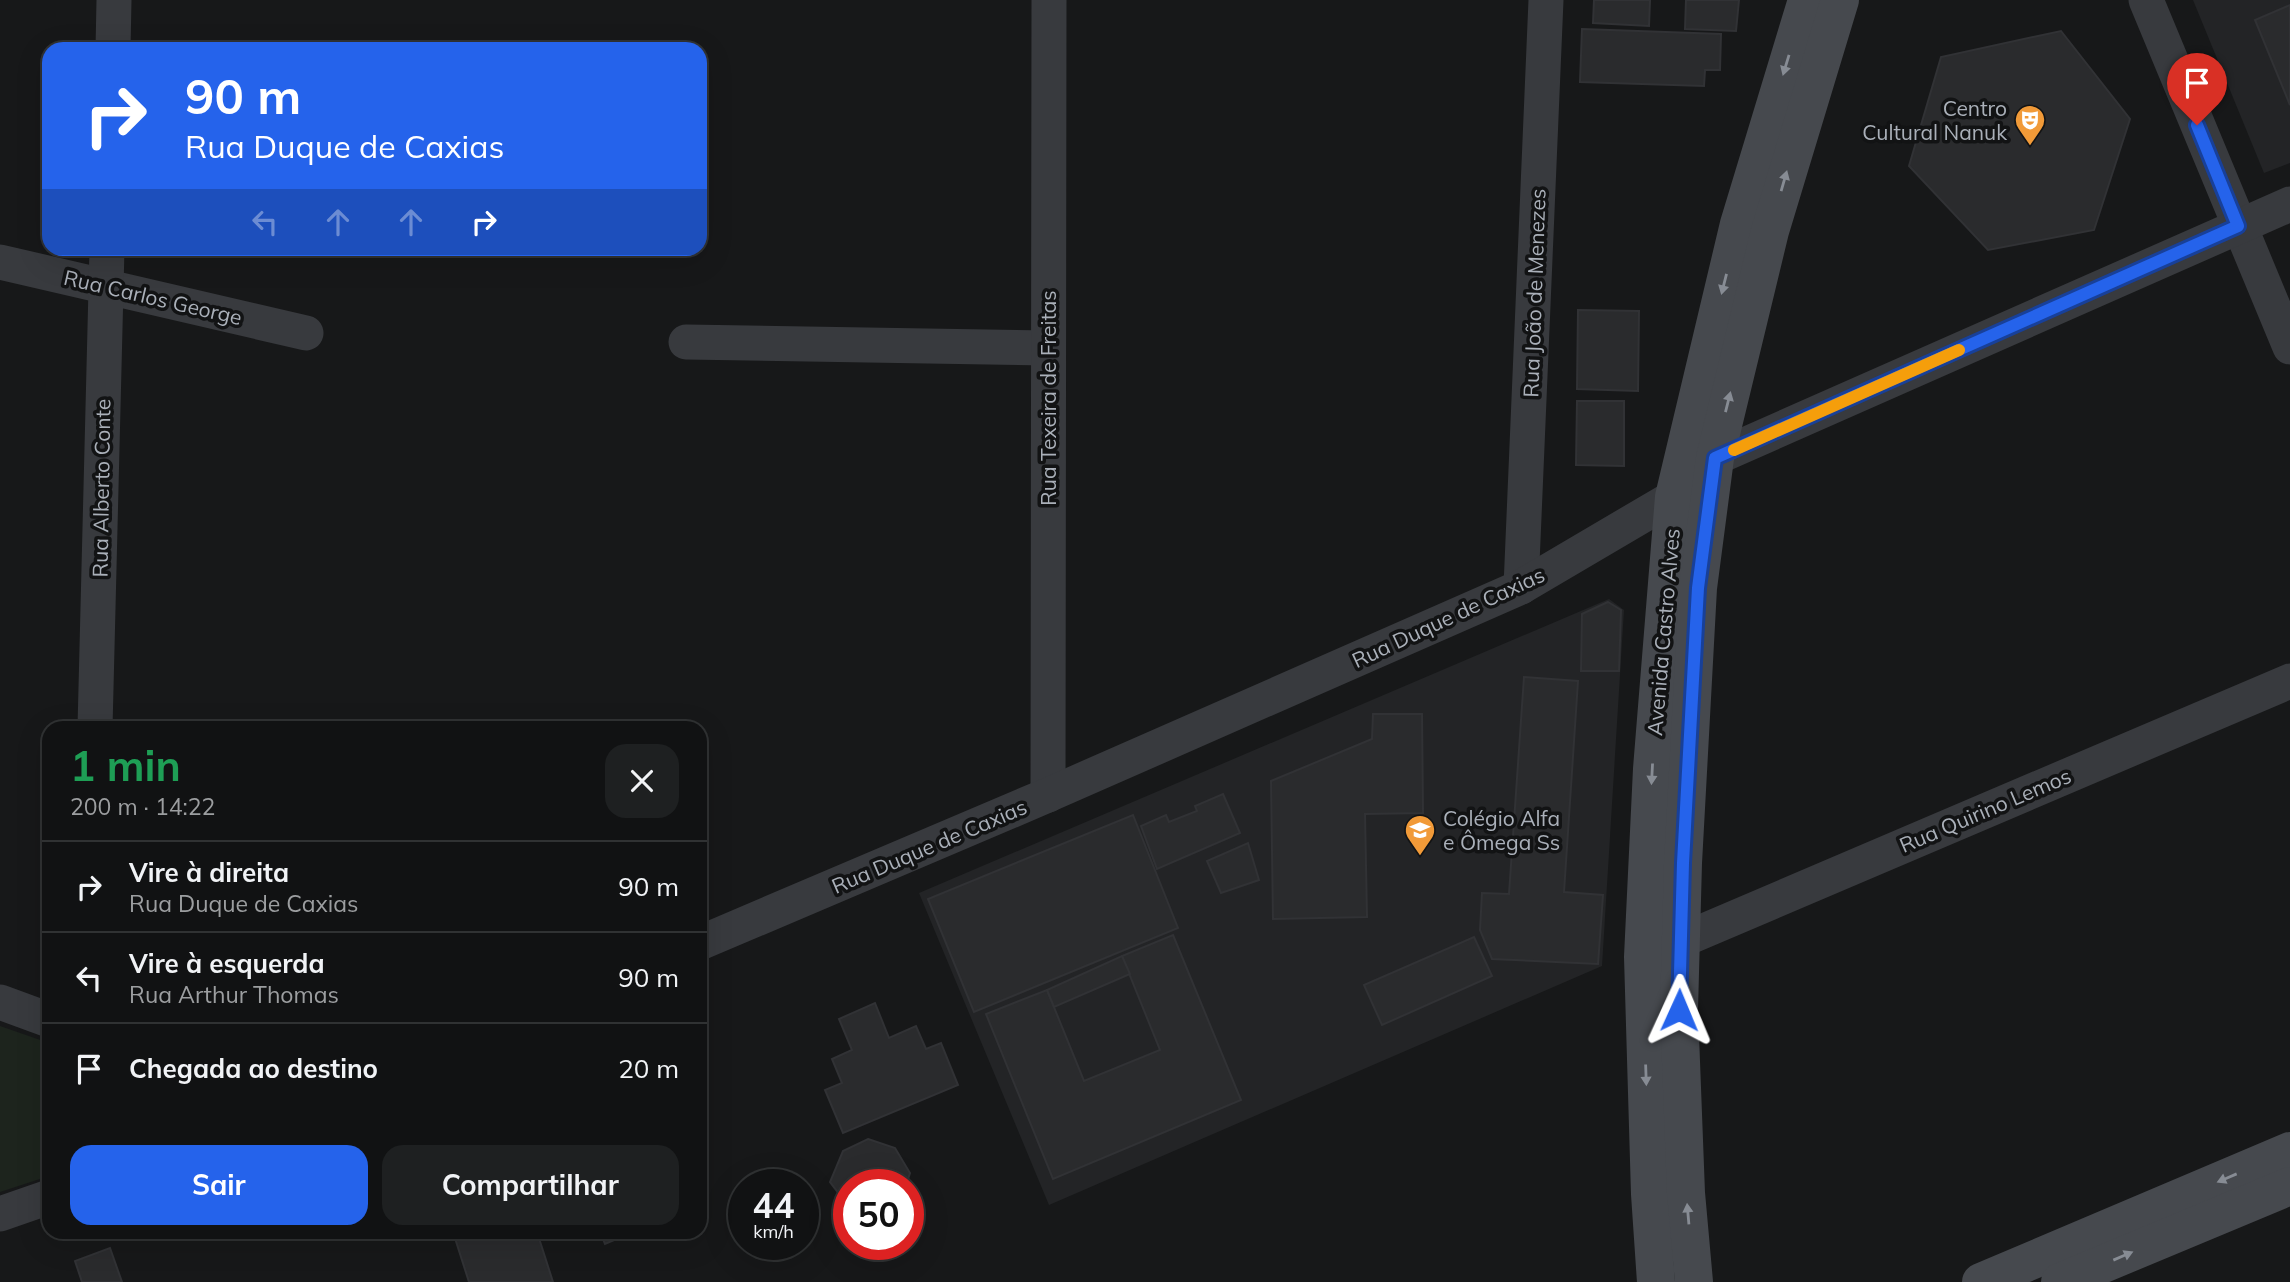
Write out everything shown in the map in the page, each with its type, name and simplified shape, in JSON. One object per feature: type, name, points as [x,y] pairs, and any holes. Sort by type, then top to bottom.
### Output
[{"type":"main road","name":"Avenida Castro Alves","points":[[1694,1282],[1686,1193],[1679,1010],[1698,588],[1715,458],[1770,231],[1781,134],[1807,0]]},
{"type":"main road","name":"Avenida Castro Alves","points":[[1656,1282],[1650,1194],[1643,957],[1652,769],[1674,497],[1739,224],[1840,0]]},
{"type":"main road","points":[[2069,1267],[2290,1151]]},
{"type":"main road","points":[[1981,1282],[2069,1267],[2290,1186]]},
{"type":"street","points":[[113,42],[114,0]]},
{"type":"street","name":"Rua Texeira de Freitas","points":[[1048,0],[1048,795]]},
{"type":"street","name":"Rua João de Menezes","points":[[1521,587],[1546,0]]},
{"type":"street","points":[[2146,0],[2290,347]]},
{"type":"street","name":"Rua Duque de Caxias","points":[[707,940],[1048,795],[1521,587],[1674,497],[1715,458],[2290,204]]},
{"type":"street","name":"Rua Alberto Conte","points":[[95,721],[107,256]]},
{"type":"street","name":"Rua Carlos George","points":[[0,262],[306,333]]},
{"type":"street","points":[[686,342],[1048,348]]},
{"type":"street","name":"Rua Quirino Lemos","points":[[1643,957],[2290,681]]},
{"type":"street","points":[[0,1002],[42,1017]]},
{"type":"street","points":[[0,1214],[42,1199]]},
{"type":"shaded area","points":[[2193,0],[2290,0],[2290,163],[2264,173]]},
{"type":"shaded area","points":[[1609,599],[1624,610],[1602,966],[1049,1205],[919,893]]},
{"type":"shaded area","points":[[0,1026],[42,1041],[42,1178],[0,1192]]},
{"type":"building","points":[[1594,0],[1650,0],[1649,26],[1593,23]]},
{"type":"building","points":[[1686,0],[1739,0],[1736,31],[1685,29]]},
{"type":"building","points":[[2290,5],[2290,105],[2255,20]]},
{"type":"building","points":[[1582,29],[1721,34],[1720,70],[1705,70],[1704,86],[1580,82]]},
{"type":"building","name":"Centro Cultural Nanuk","points":[[2061,31],[2130,119],[2094,230],[1988,250],[1909,166],[1941,57]]},
{"type":"building","points":[[1578,310],[1639,311],[1638,391],[1577,389]]},
{"type":"building","points":[[1577,401],[1624,401],[1624,466],[1576,465]]},
{"type":"building","points":[[1608,602],[1621,610],[1619,671],[1581,671],[1582,614]]},
{"type":"building","points":[[1524,677],[1578,681],[1564,892],[1603,895],[1598,964],[1492,959],[1480,930],[1482,893],[1509,894]]},
{"type":"building","points":[[1373,714],[1422,714],[1423,813],[1365,814],[1367,917],[1273,919],[1271,781],[1372,739]]},
{"type":"building","points":[[1223,794],[1240,833],[1157,869],[1141,826],[1166,815],[1169,822],[1197,811],[1195,806]]},
{"type":"building","points":[[1133,815],[1178,928],[974,1012],[928,899]]},
{"type":"building","points":[[1248,843],[1259,880],[1221,893],[1207,861]]},
{"type":"building","points":[[1173,935],[1241,1100],[1053,1179],[986,1014],[1047,990],[1084,1081],[1160,1050],[1122,956]]},
{"type":"building","points":[[1474,937],[1492,976],[1382,1025],[1364,985]]},
{"type":"building","points":[[1122,956],[1130,974],[1054,1007],[1047,990]]},
{"type":"building","points":[[875,1003],[889,1038],[916,1026],[926,1049],[941,1043],[958,1085],[843,1133],[825,1090],[842,1083],[832,1059],[852,1050],[839,1019]]},
{"type":"building","points":[[868,1139],[895,1148],[908,1169],[835,1169],[843,1151]]},
{"type":"building","points":[[455,1239],[539,1239],[553,1282],[469,1282]]},
{"type":"building","points":[[603,1239],[617,1239],[605,1244]]},
{"type":"building","points":[[110,1248],[122,1282],[82,1282],[75,1261]]},
{"type":"slow traffic","points":[[1734,450],[1959,350]]},
{"type":"place","name":"Centro Cultural Nanuk","points":[[2030,147]]},
{"type":"place","name":"Colégio Alfa e Ômega Ss","points":[[1420,857]]},
{"type":"route","points":[[1679,1010],[1683,863],[1698,588],[1715,458],[2238,226],[2197,125]]}]
